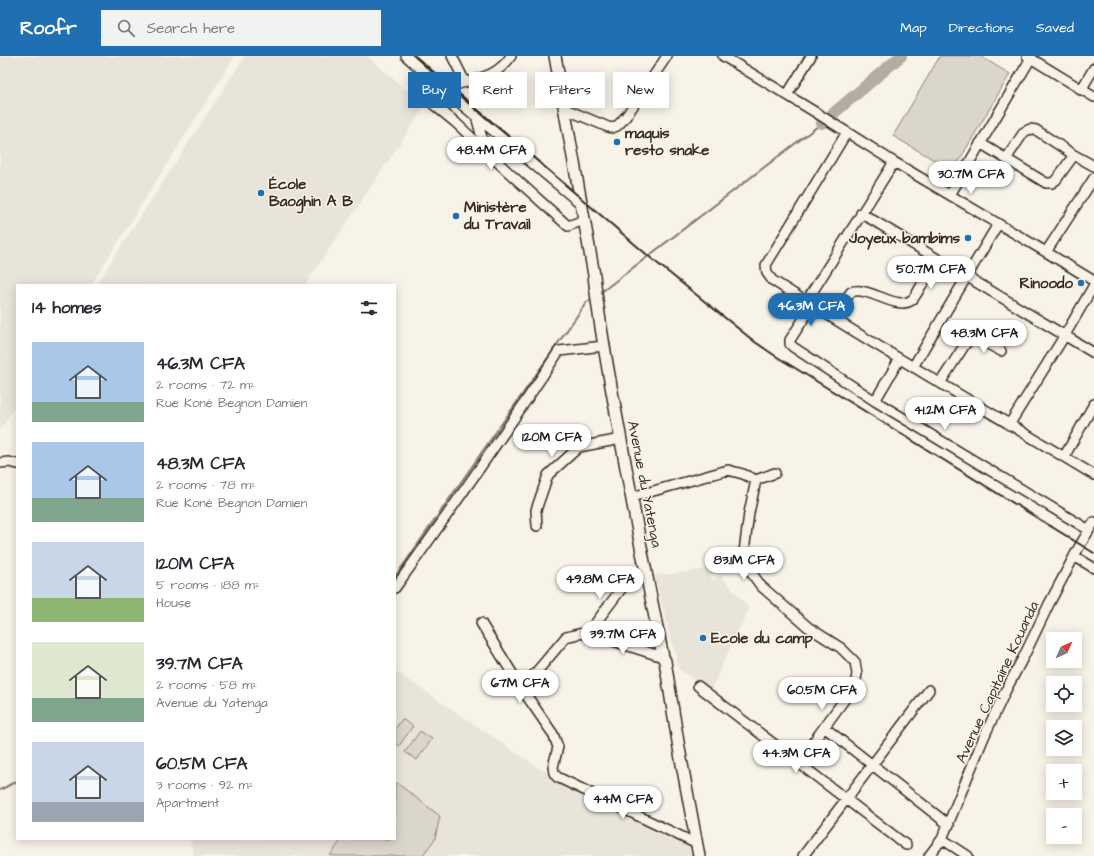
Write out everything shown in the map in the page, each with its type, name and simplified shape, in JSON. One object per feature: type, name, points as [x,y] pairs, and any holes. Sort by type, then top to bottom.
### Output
[{"type":"main road","name":"Avenue du Yatenga","points":[[555,56],[594,275],[597,305],[604,346],[632,497],[665,661],[699,856]]},
{"type":"street","points":[[406,56],[424,72]]},
{"type":"street","points":[[452,56],[465,82]]},
{"type":"street","points":[[461,83],[486,77],[494,73],[502,67],[511,56]]},
{"type":"street","points":[[564,109],[608,127],[612,128],[617,126],[627,115],[668,56]]},
{"type":"street","points":[[723,56],[736,59],[787,95],[894,162],[1094,281]]},
{"type":"street","points":[[787,95],[811,56]]},
{"type":"street","points":[[950,195],[980,143],[1034,58],[1094,97]]},
{"type":"street","points":[[1082,90],[1094,68]]},
{"type":"street","points":[[461,103],[581,204]]},
{"type":"street","points":[[438,108],[568,226],[584,220]]},
{"type":"street","points":[[476,116],[485,150]]},
{"type":"street","points":[[1006,158],[1024,132],[1030,129],[1036,130],[1074,155],[1094,166]]},
{"type":"street","points":[[847,132],[766,265],[767,273],[772,280],[899,360],[1094,476]]},
{"type":"street","points":[[980,143],[1046,183],[1052,183],[1056,180],[1074,155]]},
{"type":"street","points":[[894,162],[861,213],[809,304],[790,340],[791,345],[875,401],[1088,530]]},
{"type":"street","points":[[1046,252],[1094,178]]},
{"type":"street","points":[[861,213],[1094,353]]},
{"type":"street","points":[[913,367],[998,224]]},
{"type":"street","points":[[832,317],[851,292],[855,290],[899,303],[906,303],[913,299],[939,260]]},
{"type":"street","points":[[1010,425],[1094,285]]},
{"type":"street","points":[[940,383],[966,343],[971,338],[1001,351]]},
{"type":"street","points":[[396,587],[445,520],[559,351],[604,346]]},
{"type":"street","points":[[875,401],[899,360]]},
{"type":"street","points":[[1064,457],[1094,404]]},
{"type":"street","points":[[537,526],[536,510],[548,475],[579,447],[621,440]]},
{"type":"street","points":[[0,463],[8,462],[16,464]]},
{"type":"street","points":[[632,497],[728,470],[743,474],[756,480],[775,472]]},
{"type":"street","points":[[756,480],[749,513],[744,552],[745,564],[761,586],[808,627],[841,648],[855,662],[857,674],[855,685],[798,762]]},
{"type":"street","name":"Avenue Capitaine Kouanda","points":[[929,856],[942,839],[949,825],[1004,692],[1074,556],[1094,522]]},
{"type":"street","points":[[1074,556],[1094,568]]},
{"type":"street","points":[[588,633],[628,580]]},
{"type":"street","points":[[481,623],[522,689],[553,734],[558,746],[554,767],[554,773],[557,777],[697,844]]},
{"type":"street","points":[[522,689],[566,637],[578,634],[588,633],[663,657]]},
{"type":"street","points":[[698,686],[906,845]]},
{"type":"street","points":[[803,856],[929,690]]},
{"type":"street","points":[[824,727],[949,825]]},
{"type":"street","points":[[942,839],[968,856]]},
{"type":"shaded area","points":[[0,56],[235,56],[92,284],[16,284],[16,405],[0,430]]},
{"type":"shaded area","name":"École Baoghin A B","points":[[245,56],[367,56],[408,91],[408,108],[424,108],[306,284],[97,284]]},
{"type":"shaded area","points":[[940,56],[980,56],[1010,74],[953,171],[893,136]]},
{"type":"shaded area","name":"Ecole du camp","points":[[710,569],[712,581],[720,575],[749,608],[710,691],[679,669],[654,575]]},
{"type":"shaded area","points":[[396,672],[539,768],[690,844],[692,856],[194,856],[190,840],[396,840]]},
{"type":"shaded area","points":[[402,719],[413,726],[399,746],[396,744],[396,728]]},
{"type":"shaded area","points":[[420,731],[432,739],[417,760],[405,752]]},
{"type":"shaded area","points":[[396,783],[440,816],[435,839],[422,856],[330,856],[341,840],[396,840]]},
{"type":"waterway","points":[[822,123],[901,56]]},
{"type":"waterway","points":[[600,293],[822,123]]},
{"type":"waterway","points":[[396,576],[586,303],[593,298]]},
{"type":"waterway","points":[[0,790],[16,782]]},
{"type":"railway","points":[[415,56],[652,259],[755,342],[1094,553]]},
{"type":"place","name":"maquis resto snake","points":[[617,142]]},
{"type":"place","name":"École Baoghin A B","points":[[261,193]]},
{"type":"place","name":"Ministère du Travail","points":[[456,216]]},
{"type":"place","name":"Joyeux bambims","points":[[968,238]]},
{"type":"place","name":"Rinoodo","points":[[1081,283]]},
{"type":"place","name":"Ecole du camp","points":[[703,638]]}]
